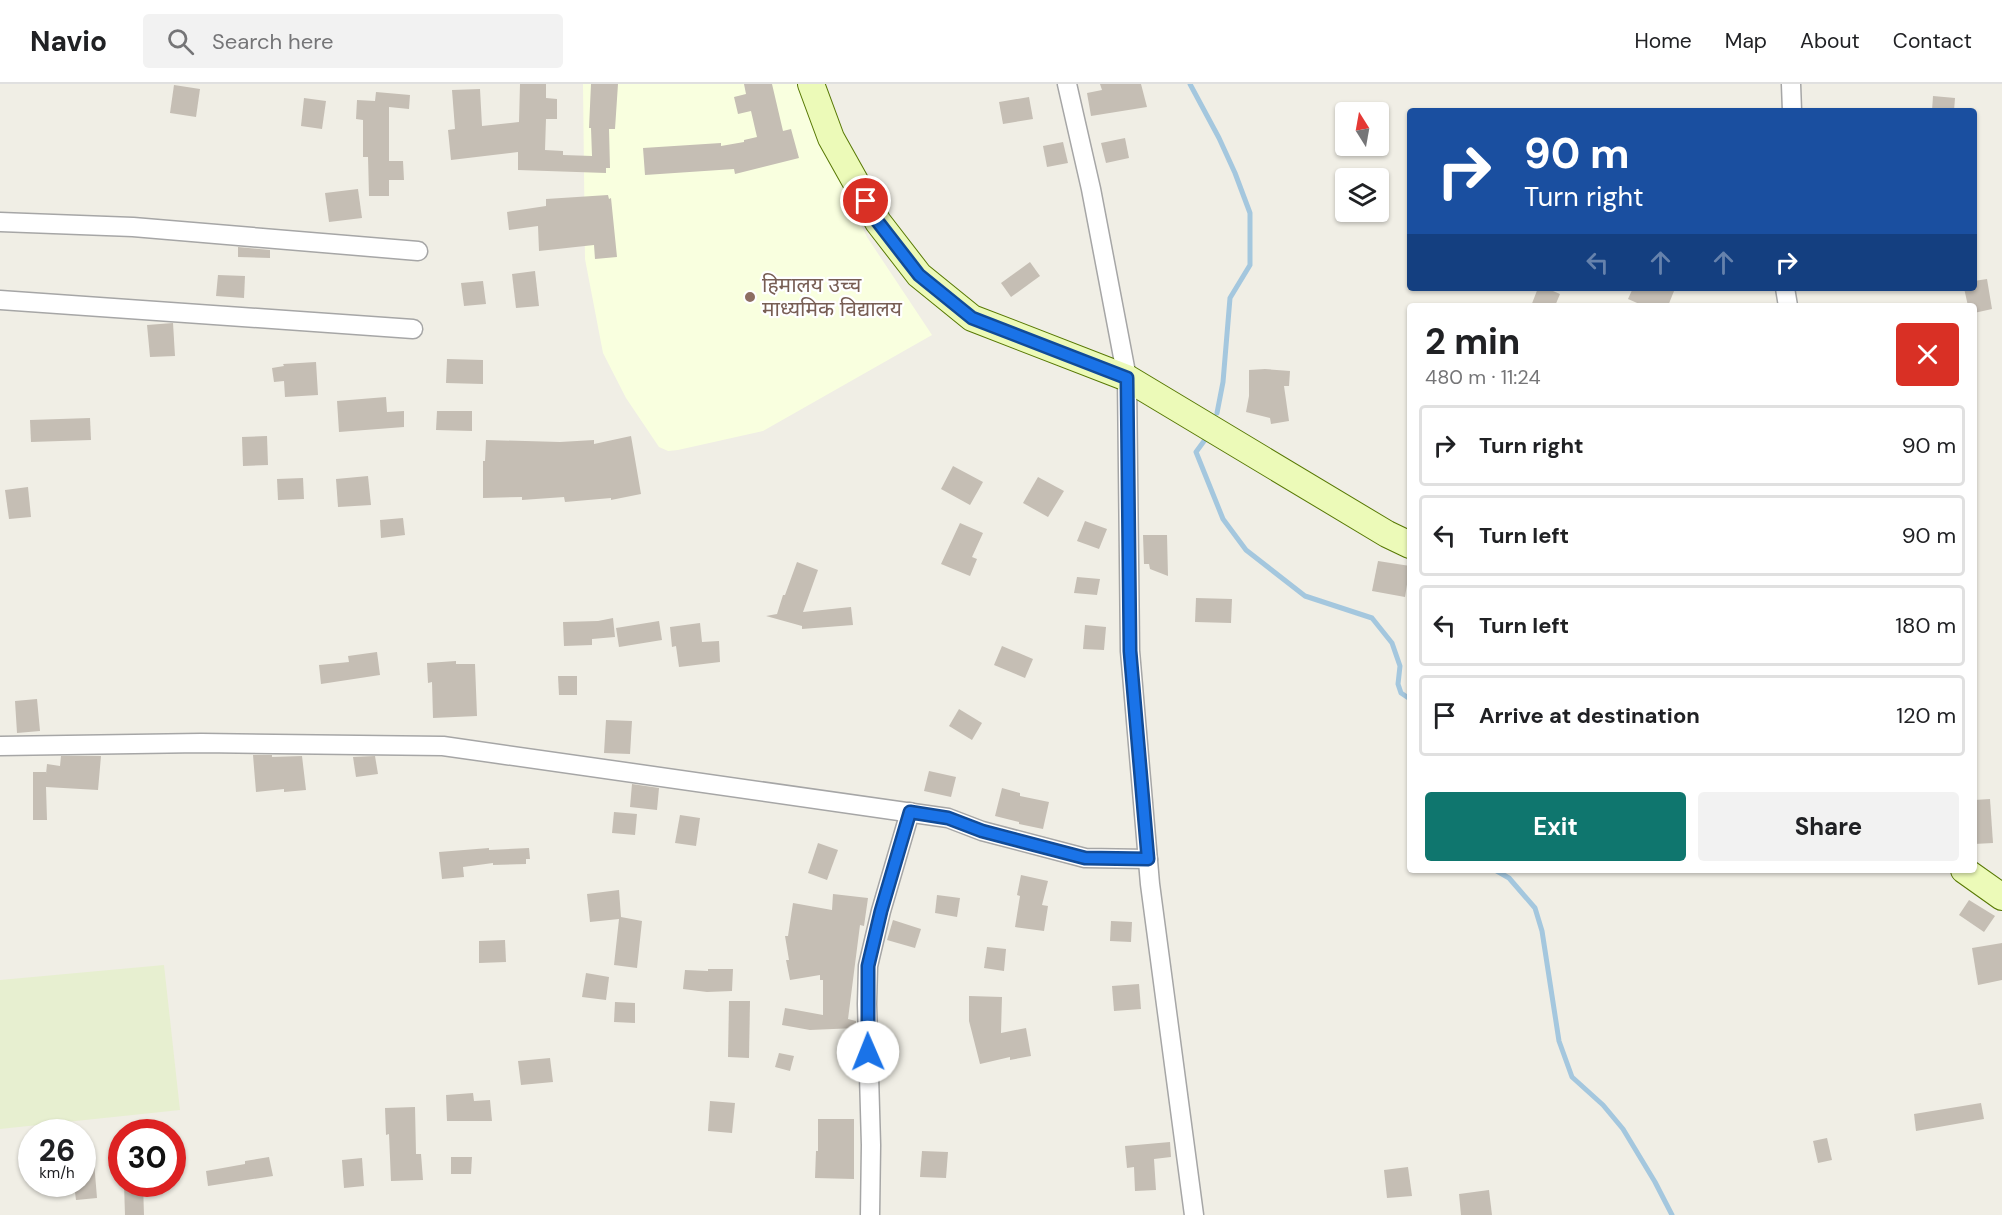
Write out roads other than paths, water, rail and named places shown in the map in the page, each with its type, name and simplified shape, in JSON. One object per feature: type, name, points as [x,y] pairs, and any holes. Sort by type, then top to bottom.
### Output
[{"type":"street","points":[[811,84],[831,138],[878,222],[919,275],[972,318],[1127,378],[1387,534],[1407,544]]},
{"type":"street","points":[[1067,84],[1091,189],[1127,378],[1130,651],[1148,859],[1194,1215]]},
{"type":"street","points":[[1791,84],[1792,108]]},
{"type":"street","points":[[0,222],[133,226],[418,251]]},
{"type":"street","points":[[0,300],[413,329]]},
{"type":"street","points":[[0,746],[201,743],[444,746],[948,818],[982,831],[1085,858],[1148,859]]},
{"type":"street","points":[[870,1215],[868,966],[881,911],[910,812]]},
{"type":"street","points":[[1968,873],[2002,897]]},
{"type":"waterway","points":[[1190,84],[1219,138],[1250,213],[1250,265],[1230,298],[1223,382],[1217,413]]},
{"type":"waterway","points":[[1207,437],[1196,452],[1223,519],[1246,550],[1305,596],[1372,618],[1392,643],[1400,666],[1398,684],[1401,693],[1407,697]]},
{"type":"waterway","points":[[1500,873],[1509,878],[1535,908],[1542,931],[1559,1041],[1572,1077],[1603,1105],[1623,1129],[1672,1215]]},
{"type":"place","name":"हिमालय उच्च माध्यमिक विद्यालय","points":[[750,297]]}]
